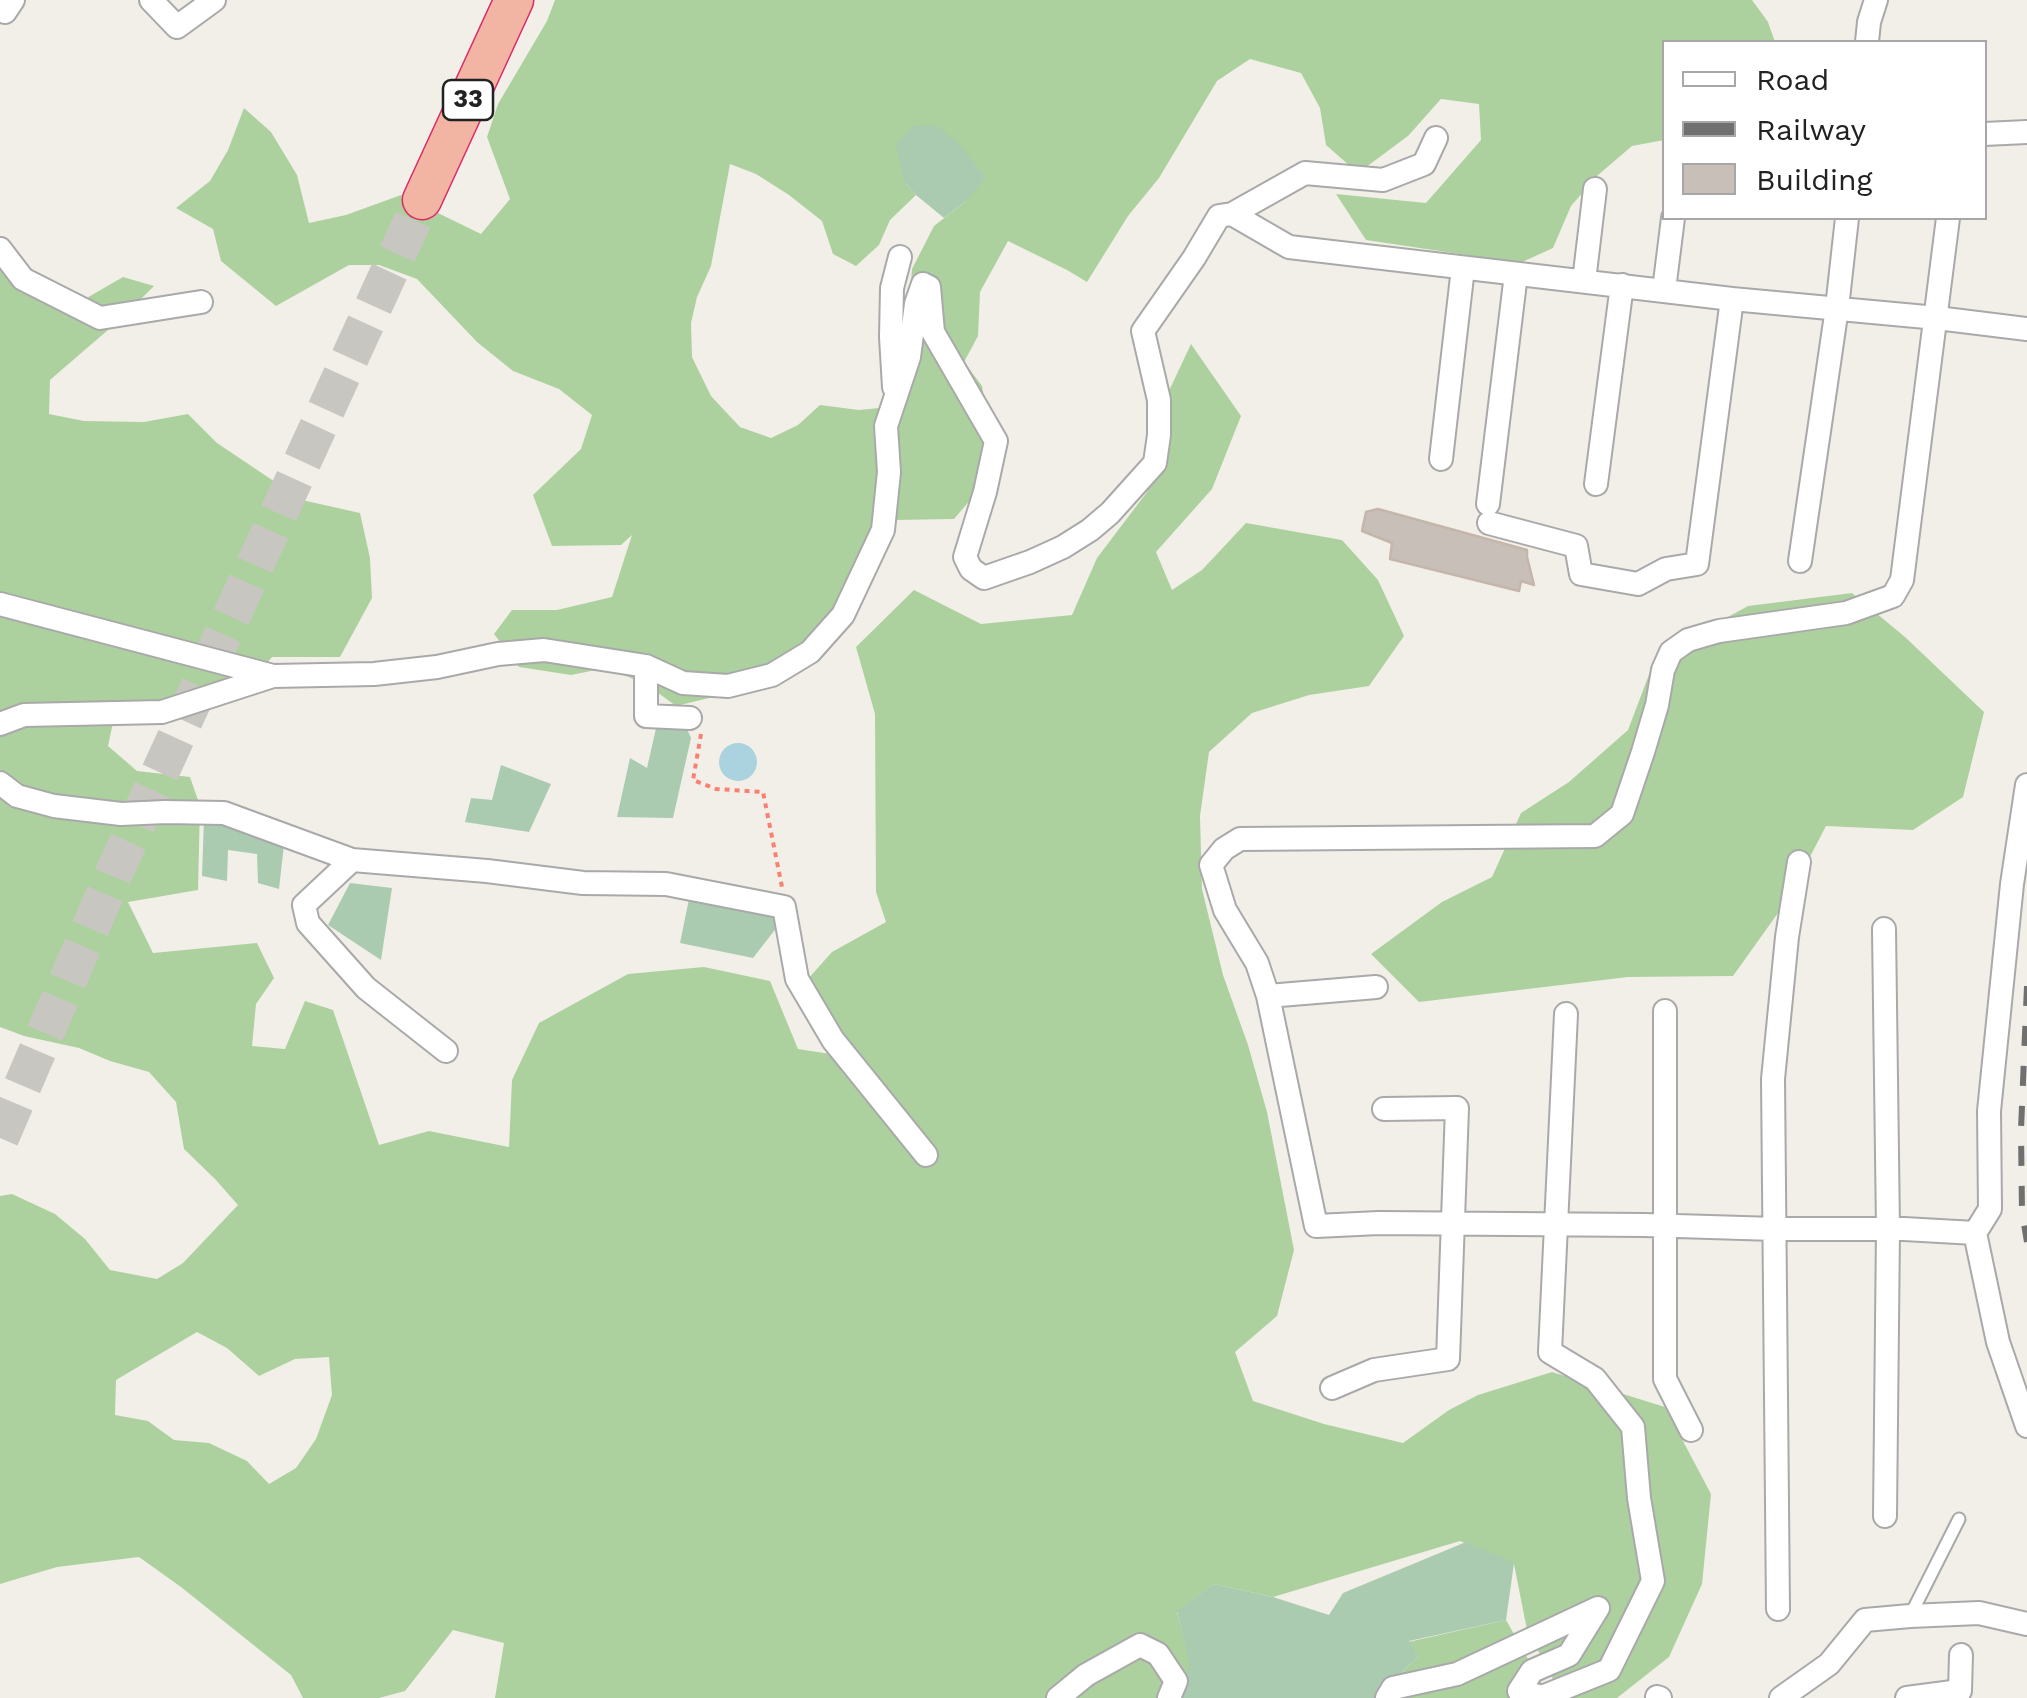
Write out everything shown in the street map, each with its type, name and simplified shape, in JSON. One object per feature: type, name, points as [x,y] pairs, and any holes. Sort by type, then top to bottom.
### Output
[{"type":"highway","name":"33","points":[[422,200],[514,0]]},
{"type":"street","points":[[151,0],[177,26],[214,0]]},
{"type":"street","points":[[1867,40],[1876,0]]},
{"type":"street","points":[[1987,134],[2027,132]]},
{"type":"street","points":[[0,604],[274,676],[374,674],[544,650],[646,666],[682,684],[728,686],[772,676],[810,652],[843,614],[883,530],[889,472],[886,426],[910,357],[916,304],[923,284],[929,287],[932,332],[996,441],[986,492],[965,557],[984,578],[1030,562],[1090,530],[1154,463],[1159,400],[1144,331],[1219,216],[1232,214],[1305,173],[1383,180],[1424,164],[1436,138]]},
{"type":"street","points":[[1584,281],[1596,188]]},
{"type":"street","points":[[1232,214],[1289,246],[1732,299],[2027,329]]},
{"type":"street","points":[[1664,290],[1672,220]]},
{"type":"street","points":[[1800,560],[1847,220]]},
{"type":"street","points":[[1948,220],[1902,580],[1893,596],[1846,613],[1719,631],[1688,640],[1671,652],[1622,814],[1595,836],[1240,839],[1211,864],[1225,910],[1258,963],[1268,996],[1316,1226],[1666,1226],[1975,1233]]},
{"type":"street","points":[[0,249],[24,279],[100,318],[201,302]]},
{"type":"street","points":[[895,400],[892,288],[900,257]]},
{"type":"street","points":[[1441,459],[1464,268]]},
{"type":"street","points":[[1516,274],[1488,513],[1576,546],[1581,574],[1638,584],[1666,569],[1697,564],[1732,299]]},
{"type":"street","points":[[1596,484],[1622,285]]},
{"type":"street","points":[[646,666],[646,716],[690,718]]},
{"type":"street","points":[[0,724],[24,715],[162,712],[274,676]]},
{"type":"street","points":[[0,783],[17,796],[54,806],[121,814],[224,813],[352,860],[487,871],[583,884],[666,884],[784,907],[797,979],[834,1040],[926,1155]]},
{"type":"street","points":[[2027,785],[2012,884],[1989,1110],[1990,1209],[1975,1233],[1998,1342],[2027,1426]]},
{"type":"street","points":[[352,860],[304,905],[308,923],[366,988],[446,1051]]},
{"type":"street","points":[[1778,1608],[1773,1079],[1799,862]]},
{"type":"street","points":[[1884,929],[1888,1229],[1885,1516]]},
{"type":"street","points":[[1268,996],[1376,987]]},
{"type":"street","points":[[1665,1012],[1664,1380],[1690,1430]]},
{"type":"street","points":[[1387,1698],[1393,1688],[1457,1674],[1598,1608],[1568,1655],[1532,1671],[1519,1692],[1542,1698],[1610,1670],[1653,1582],[1639,1498],[1633,1427],[1595,1379],[1550,1352],[1566,1014]]},
{"type":"street","points":[[1332,1388],[1374,1370],[1448,1359],[1457,1108],[1384,1109]]},
{"type":"street","points":[[1781,1698],[1829,1664],[1865,1620],[1979,1614],[2027,1624]]},
{"type":"street","points":[[1058,1698],[1086,1675],[1140,1645],[1158,1654],[1176,1681],[1169,1698]]},
{"type":"street","points":[[1907,1698],[1960,1691],[1961,1656]]},
{"type":"lane","points":[[1910,1616],[1959,1519]]},
{"type":"path","points":[[690,718],[701,734],[693,780],[716,789],[763,792],[784,907]]},
{"type":"green space","points":[[555,0],[1752,0],[1768,22],[1774,40],[1662,40],[1662,140],[1632,146],[1598,175],[1571,206],[1553,248],[1520,263],[1366,240],[1336,194],[1426,203],[1481,140],[1479,104],[1441,99],[1408,136],[1358,173],[1326,145],[1320,108],[1301,73],[1250,59],[1217,81],[1159,178],[1128,216],[1087,282],[1008,241],[980,292],[978,336],[964,362],[982,386],[991,441],[978,491],[954,519],[895,520],[872,526],[814,645],[767,684],[676,706],[646,684],[606,668],[571,675],[519,667],[494,634],[512,610],[557,610],[612,597],[632,535],[621,545],[552,546],[533,495],[581,449],[592,415],[559,389],[513,371],[477,342],[417,279],[379,265],[349,265],[276,306],[221,261],[213,229],[176,208],[210,181],[228,150],[244,108],[271,132],[297,175],[309,223],[346,215],[401,195],[481,234],[510,199],[487,137],[498,104],[547,21]],"holes":[[[730,164],[756,174],[822,221],[833,254],[856,266],[879,245],[890,220],[916,195],[905,183],[966,201],[934,226],[912,269],[905,355],[889,407],[859,410],[820,405],[798,425],[771,438],[740,427],[711,396],[692,357],[691,323],[711,266]]]},
{"type":"green space","points":[[936,125],[957,142],[986,177],[966,201],[944,218],[905,183],[896,145],[913,126]]},
{"type":"green space","points":[[0,269],[30,296],[78,303],[123,277],[154,286],[50,380],[49,414],[84,421],[144,422],[188,414],[217,443],[302,500],[360,513],[370,558],[372,598],[340,657],[272,657],[245,690],[115,713],[108,746],[137,771],[190,777],[200,806],[198,890],[128,902],[153,953],[257,943],[274,978],[256,1004],[252,1046],[285,1049],[305,1001],[333,1010],[379,1145],[429,1131],[509,1147],[512,1080],[539,1023],[628,974],[704,967],[770,981],[798,1049],[837,1055],[807,980],[832,952],[886,922],[876,892],[875,714],[856,647],[914,590],[981,624],[1072,615],[1097,558],[1147,492],[1168,443],[1167,395],[1191,344],[1241,416],[1212,489],[1156,552],[1172,590],[1202,570],[1246,523],[1342,540],[1378,580],[1404,636],[1369,686],[1309,695],[1252,713],[1209,752],[1200,816],[1202,889],[1223,975],[1267,1112],[1294,1250],[1277,1316],[1235,1352],[1253,1401],[1324,1424],[1403,1443],[1478,1395],[1552,1372],[1665,1407],[1711,1494],[1702,1584],[1669,1657],[1617,1698],[1563,1698],[1527,1630],[1514,1564],[1460,1541],[1273,1597],[1214,1584],[1177,1612],[1190,1662],[1183,1698],[495,1698],[504,1643],[453,1630],[405,1691],[379,1698],[303,1698],[291,1675],[139,1557],[57,1567],[0,1584],[0,1196],[12,1194],[55,1214],[85,1239],[110,1270],[157,1279],[183,1263],[238,1205],[184,1149],[176,1102],[149,1072],[0,1027]],"holes":[[[197,1332],[227,1348],[259,1376],[295,1359],[329,1357],[332,1395],[316,1439],[296,1468],[269,1484],[247,1461],[209,1443],[174,1440],[148,1421],[115,1415],[116,1380]]]},
{"type":"green space","points":[[1852,593],[1984,712],[1963,797],[1913,830],[1826,826],[1788,899],[1733,976],[1628,977],[1419,1002],[1371,954],[1442,902],[1492,877],[1521,813],[1569,782],[1628,730],[1656,656],[1748,606]]},
{"type":"green space","points":[[657,724],[686,727],[691,738],[673,818],[617,817],[630,758],[647,768]]},
{"type":"green space","points":[[501,765],[551,784],[529,832],[465,822],[471,798],[492,800]]},
{"type":"green space","points":[[204,818],[285,836],[279,889],[258,883],[257,854],[228,850],[227,881],[202,876]]},
{"type":"green space","points":[[350,883],[392,888],[381,960],[328,925]]},
{"type":"green space","points":[[690,894],[781,912],[781,922],[753,958],[680,943]]},
{"type":"green space","points":[[1466,1542],[1514,1563],[1506,1620],[1409,1641],[1418,1657],[1374,1698],[1183,1698],[1189,1662],[1177,1611],[1214,1584],[1329,1615],[1343,1593]]},
{"type":"green space","points":[[1506,1620],[1550,1698],[1374,1698],[1418,1657],[1408,1642]]},
{"type":"water","points":[[738,743],[752,748],[757,762],[752,776],[738,781],[724,776],[719,762],[724,748]]},
{"type":"building","points":[[1378,509],[1527,550],[1534,585],[1521,581],[1519,591],[1390,559],[1392,543],[1362,531],[1366,512]]},
{"type":"tunnel","points":[[0,1138],[114,873],[422,200]]},
{"type":"railway","points":[[2027,986],[2021,1130],[2022,1212],[2027,1242]]}]
